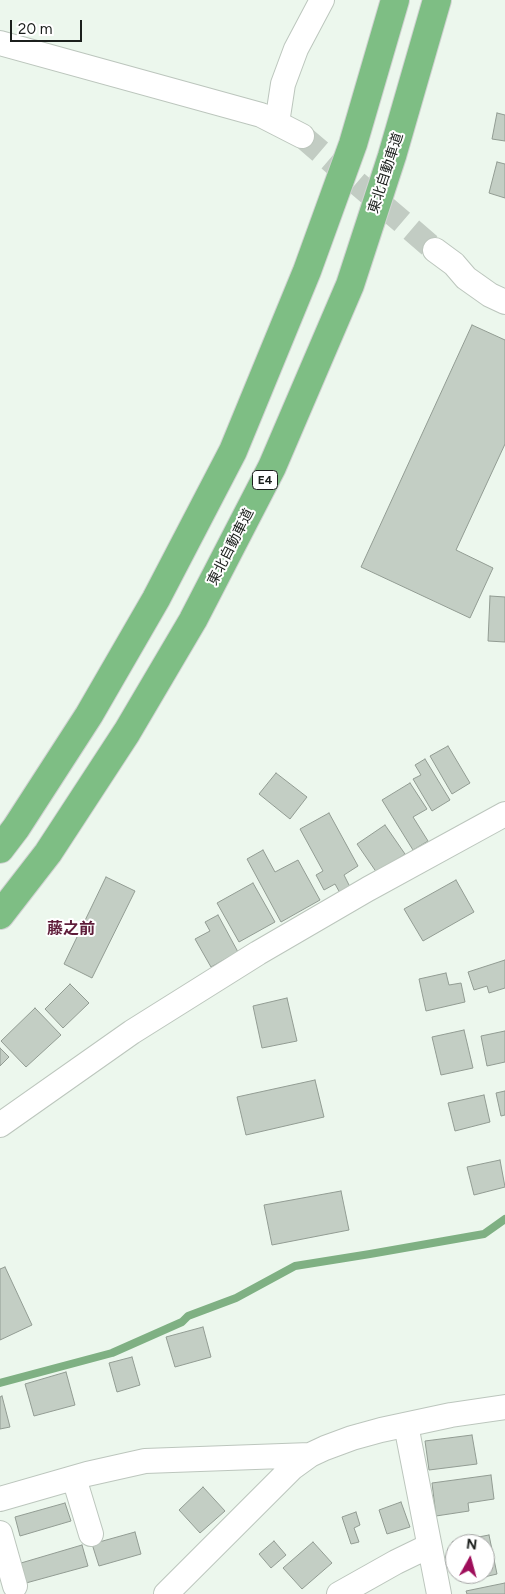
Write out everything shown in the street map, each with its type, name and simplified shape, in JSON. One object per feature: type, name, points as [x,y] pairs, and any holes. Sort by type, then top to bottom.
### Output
[{"type":"highway","points":[[0,849],[16,828],[94,707],[156,599],[233,451],[307,271],[352,144],[394,0]]},
{"type":"highway","name":"東北自動車道","points":[[0,915],[48,852],[127,732],[193,620],[272,467],[350,285],[392,156],[437,0]]},
{"type":"street","points":[[277,123],[283,84],[296,49],[322,0]]},
{"type":"street","points":[[0,43],[261,115],[302,136]]},
{"type":"street","points":[[435,250],[454,264],[466,278],[490,296],[505,302]]},
{"type":"street","points":[[0,1125],[132,1032],[258,953],[505,814]]},
{"type":"street","points":[[166,1594],[292,1468],[310,1455],[352,1438],[451,1415],[505,1407]]},
{"type":"street","points":[[406,1425],[439,1594]]},
{"type":"street","points":[[0,1498],[145,1461],[310,1455]]},
{"type":"street","points":[[74,1478],[91,1534]]},
{"type":"street","points":[[0,1533],[15,1586]]},
{"type":"street","points":[[339,1594],[429,1546]]},
{"type":"building","points":[[497,113],[505,115],[505,141],[492,139]]},
{"type":"building","points":[[497,162],[505,164],[505,198],[489,193]]},
{"type":"building","points":[[472,325],[505,340],[505,444],[456,550],[493,568],[470,618],[361,567]]},
{"type":"building","points":[[490,596],[505,597],[505,642],[488,641]]},
{"type":"building","points":[[448,746],[470,783],[452,794],[430,756]]},
{"type":"building","points":[[425,759],[450,800],[432,811],[413,779],[421,775],[415,765]]},
{"type":"building","points":[[276,773],[307,797],[290,819],[259,794]]},
{"type":"building","points":[[410,783],[427,809],[413,817],[428,841],[413,850],[382,800]]},
{"type":"building","points":[[329,813],[358,866],[344,875],[350,887],[340,893],[335,884],[324,890],[316,875],[323,871],[300,829]]},
{"type":"building","points":[[385,825],[405,854],[377,873],[357,844]]},
{"type":"building","points":[[263,850],[275,872],[298,860],[320,900],[281,922],[247,859]]},
{"type":"building","points":[[106,877],[135,891],[92,978],[64,964]]},
{"type":"building","points":[[456,880],[474,912],[423,941],[404,909]]},
{"type":"building","points":[[253,883],[275,922],[239,942],[217,903]]},
{"type":"building","points":[[218,915],[238,952],[211,967],[195,939],[210,931],[205,922]]},
{"type":"building","points":[[505,960],[505,988],[489,993],[487,986],[474,990],[468,972]]},
{"type":"building","points":[[446,973],[449,985],[461,983],[465,1002],[426,1011],[419,979]]},
{"type":"building","points":[[70,984],[89,1003],[63,1028],[45,1009]]},
{"type":"building","points":[[287,998],[297,1041],[262,1048],[253,1006]]},
{"type":"building","points":[[35,1008],[61,1035],[26,1067],[1,1041]]},
{"type":"building","points":[[464,1030],[473,1068],[441,1075],[432,1037]]},
{"type":"building","points":[[505,1031],[505,1062],[487,1066],[481,1036]]},
{"type":"building","points":[[0,1048],[9,1057],[0,1066]]},
{"type":"building","points":[[315,1080],[324,1117],[246,1135],[237,1097]]},
{"type":"building","points":[[505,1091],[505,1115],[501,1116],[496,1093]]},
{"type":"building","points":[[484,1095],[490,1122],[455,1131],[448,1103]]},
{"type":"building","points":[[500,1160],[505,1187],[474,1195],[467,1167]]},
{"type":"building","points":[[341,1191],[349,1230],[272,1245],[264,1205]]},
{"type":"building","points":[[5,1267],[32,1325],[0,1340],[0,1269]]},
{"type":"building","points":[[203,1327],[211,1357],[175,1367],[166,1337]]},
{"type":"building","points":[[132,1357],[140,1385],[117,1392],[109,1363]]},
{"type":"building","points":[[66,1372],[75,1405],[34,1416],[25,1384]]},
{"type":"building","points":[[2,1396],[10,1427],[0,1429],[0,1397]]},
{"type":"building","points":[[472,1435],[477,1464],[429,1470],[425,1441]]},
{"type":"building","points":[[491,1475],[494,1499],[468,1503],[469,1511],[436,1516],[432,1483]]},
{"type":"building","points":[[203,1487],[225,1511],[200,1533],[179,1510]]},
{"type":"building","points":[[401,1502],[410,1527],[387,1534],[379,1510]]},
{"type":"building","points":[[65,1503],[71,1521],[20,1536],[15,1517]]},
{"type":"building","points":[[356,1512],[360,1525],[354,1528],[359,1542],[351,1544],[342,1517]]},
{"type":"building","points":[[135,1532],[141,1554],[99,1566],[92,1544]]},
{"type":"building","points":[[274,1541],[286,1555],[271,1568],[259,1554]]},
{"type":"building","points":[[313,1542],[332,1563],[302,1589],[283,1568]]},
{"type":"building","points":[[82,1545],[88,1566],[26,1583],[21,1563]]},
{"type":"building","points":[[505,1583],[505,1594],[467,1594],[466,1591]]},
{"type":"waterway","points":[[0,1383],[112,1353],[182,1322],[188,1316],[236,1298],[295,1266],[484,1234],[505,1219]]},
{"type":"tunnel","points":[[302,136],[435,250]]},
{"type":"district","name":"藤之前","points":[[71,929]]}]
